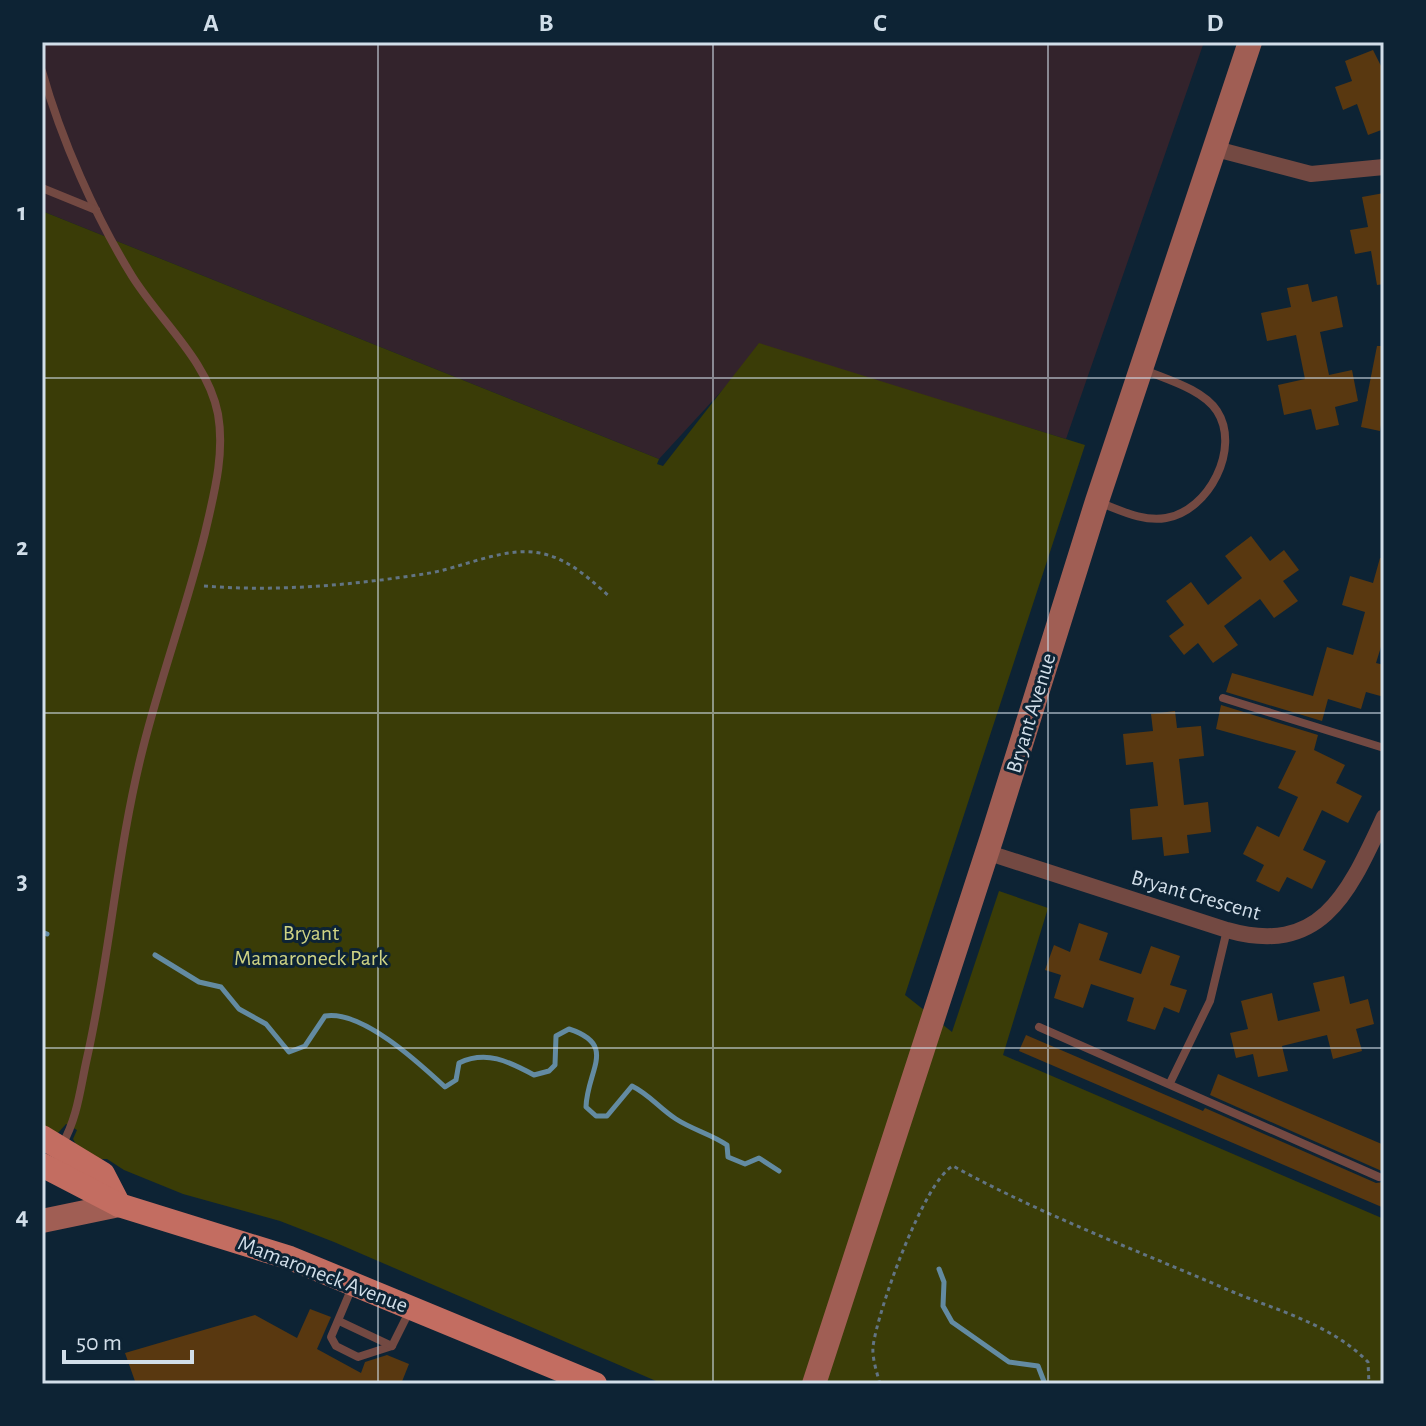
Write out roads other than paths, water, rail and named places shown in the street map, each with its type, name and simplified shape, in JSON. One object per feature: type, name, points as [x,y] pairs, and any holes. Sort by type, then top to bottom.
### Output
[{"type":"main road","points":[[52,1142],[103,1174],[119,1205]]},
{"type":"main road","points":[[42,1165],[119,1205]]},
{"type":"main road","name":"Mamaroneck Avenue","points":[[119,1205],[236,1240],[353,1284],[595,1384]]},
{"type":"street","name":"Bryant Avenue","points":[[814,1384],[1097,501],[1250,42]]},
{"type":"street","points":[[1216,149],[1311,174],[1384,167]]},
{"type":"street","name":"Bryant Crescent","points":[[986,852],[1254,938],[1280,938],[1319,923],[1345,891],[1384,817]]},
{"type":"street","name":"Mamaroneck Avenue","points":[[42,1221],[119,1205]]},
{"type":"lane","points":[[42,71],[50,101],[96,210],[135,280],[208,381],[218,414],[220,451],[217,484],[192,585],[143,747],[124,834],[96,1028],[78,1111],[52,1142]]},
{"type":"lane","points":[[42,188],[96,210]]},
{"type":"lane","points":[[1097,501],[1151,519],[1168,518],[1197,504],[1208,490],[1223,459],[1223,424],[1208,401],[1141,369]]},
{"type":"lane","points":[[1223,698],[1384,748]]},
{"type":"lane","points":[[1170,1083],[1210,1001],[1227,930]]},
{"type":"lane","points":[[1039,1027],[1379,1177]]},
{"type":"lane","points":[[353,1284],[331,1337],[336,1346],[358,1357],[392,1346],[411,1308]]},
{"type":"lane","points":[[339,1321],[392,1346]]},
{"type":"waterway","points":[[42,932],[47,934]]},
{"type":"waterway","points":[[155,955],[199,982],[221,987],[239,1009],[266,1024],[289,1052],[305,1046],[325,1016],[340,1016],[356,1021],[389,1040],[445,1087],[456,1080],[459,1063],[478,1057],[497,1059],[534,1075],[549,1071],[555,1065],[556,1036],[569,1029],[584,1035],[596,1051],[586,1107],[596,1116],[607,1116],[632,1086],[676,1119],[727,1145],[728,1157],[745,1164],[759,1158],[779,1171]]},
{"type":"waterway","points":[[939,1269],[944,1282],[943,1306],[952,1322],[1009,1362],[1038,1366],[1045,1384]]},
{"type":"park label","name":"Bryant Mamaroneck Park","points":[[311,946]]}]
